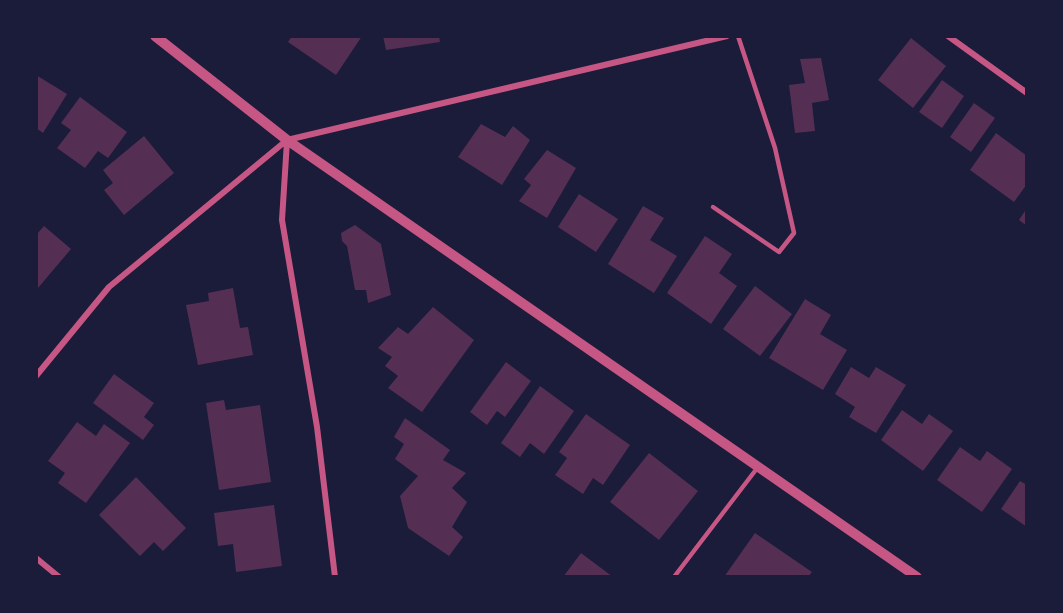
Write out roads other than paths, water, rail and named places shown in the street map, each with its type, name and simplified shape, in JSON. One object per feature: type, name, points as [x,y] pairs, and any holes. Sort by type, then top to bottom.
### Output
[{"type":"street","points":[[155,36],[287,140],[917,577]]},
{"type":"street","points":[[36,376],[109,287],[287,140],[727,36]]},
{"type":"street","points":[[948,36],[1027,93]]},
{"type":"street","points":[[287,140],[282,220],[317,427],[336,577]]},
{"type":"street","points":[[36,558],[59,577]]},
{"type":"lane","points":[[713,207],[779,252],[794,233],[775,148],[738,36]]},
{"type":"lane","points":[[674,577],[758,466]]}]
